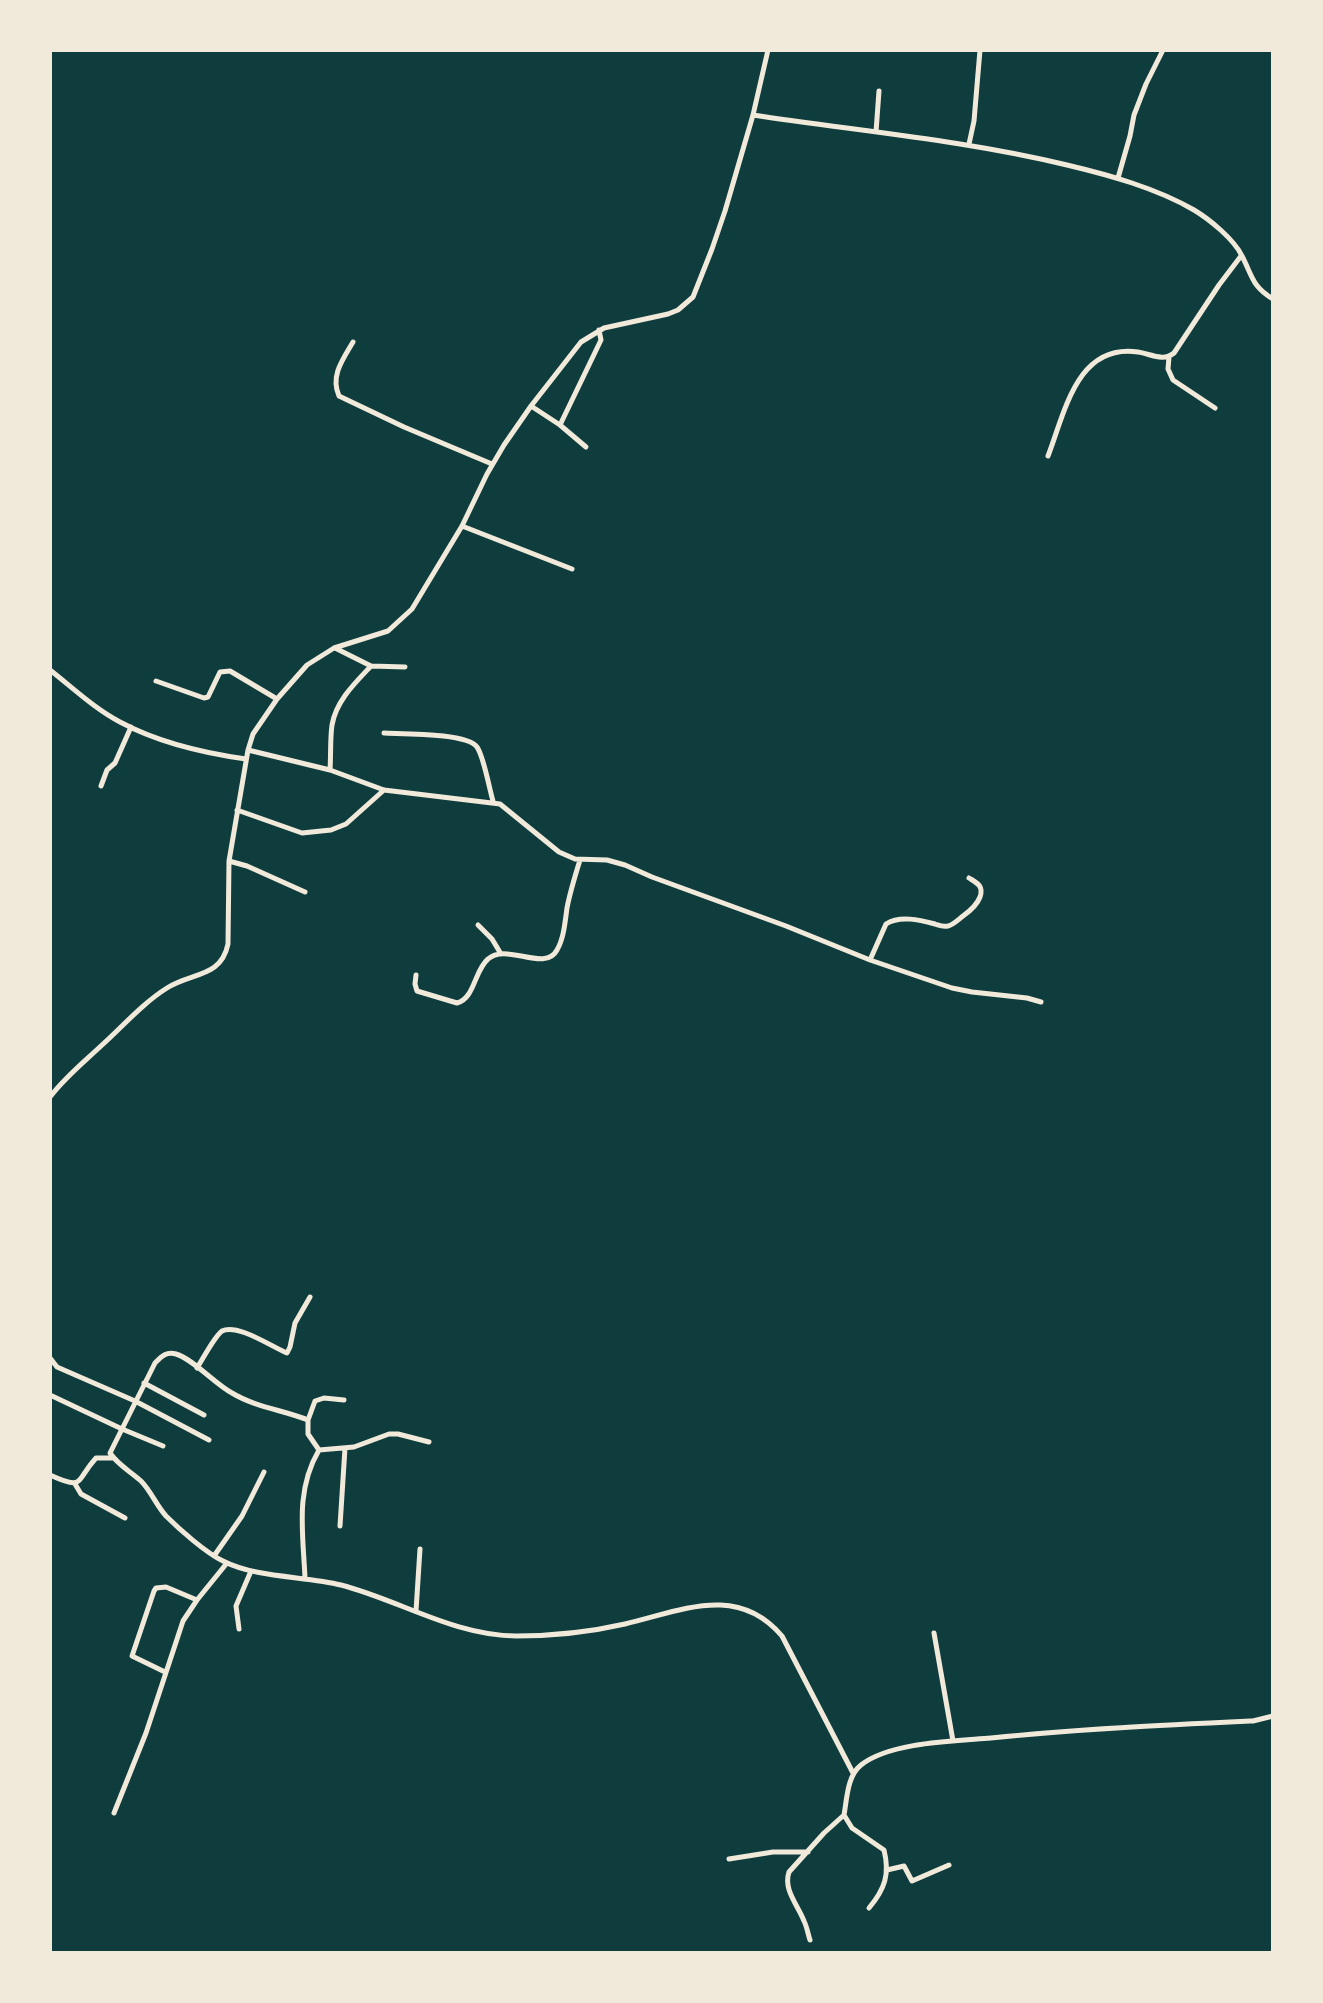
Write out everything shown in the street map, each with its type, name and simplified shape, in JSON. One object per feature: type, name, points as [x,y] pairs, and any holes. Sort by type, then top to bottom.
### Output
[{"type":"street","points":[[50,1097],[64,1079],[163,990],[205,973],[221,963],[226,955],[229,861],[246,759],[253,734],[277,699],[307,665],[334,648],[388,631],[412,609],[462,526],[492,464],[575,347],[599,330],[668,314],[693,297],[712,249],[753,115],[768,50]]},
{"type":"street","points":[[969,144],[980,50]]},
{"type":"street","points":[[1118,178],[1134,115],[1163,50]]},
{"type":"street","points":[[876,132],[879,91]]},
{"type":"street","points":[[753,115],[969,144],[1118,178],[1195,211],[1225,234],[1242,255],[1257,287],[1273,299]]},
{"type":"street","points":[[1048,456],[1077,382],[1089,366],[1099,358],[1124,351],[1169,357],[1242,255]]},
{"type":"street","points":[[560,425],[601,340],[599,330]]},
{"type":"street","points":[[353,342],[335,378],[339,396],[492,464]]},
{"type":"street","points":[[1169,357],[1168,369],[1173,380],[1215,408]]},
{"type":"street","points":[[531,406],[586,447]]},
{"type":"street","points":[[462,526],[572,569]]},
{"type":"street","points":[[334,648],[371,666],[405,667]]},
{"type":"street","points":[[330,770],[331,732],[336,712],[351,688],[371,666]]},
{"type":"street","points":[[50,670],[104,713],[131,727],[189,749],[246,759]]},
{"type":"street","points":[[156,681],[204,698],[208,697],[220,672],[230,671],[277,699]]},
{"type":"street","points":[[101,786],[131,727]]},
{"type":"street","points":[[384,733],[460,738],[471,742],[478,749],[493,801]]},
{"type":"street","points":[[248,750],[330,770],[384,790],[493,801],[506,808],[559,852],[580,860],[607,860],[625,865],[870,960],[952,988],[1041,1002]]},
{"type":"street","points":[[237,810],[302,833],[331,830],[346,824],[384,790]]},
{"type":"street","points":[[416,975],[417,991],[457,1003],[467,998],[478,970],[489,957],[501,954],[542,959],[554,955],[580,860]]},
{"type":"street","points":[[229,861],[305,892]]},
{"type":"street","points":[[870,960],[889,921],[909,919],[943,927],[949,926],[974,907],[982,889],[969,878]]},
{"type":"street","points":[[478,925],[501,954]]},
{"type":"street","points":[[197,1368],[219,1334],[229,1329],[287,1353],[295,1323],[310,1297]]},
{"type":"street","points":[[308,1420],[231,1393],[182,1356],[170,1353],[155,1363],[110,1453],[121,1467],[141,1482],[166,1516],[227,1563],[251,1571],[342,1586],[487,1633],[538,1635],[624,1624],[694,1606],[744,1608],[771,1622],[782,1636],[853,1773]]},
{"type":"street","points":[[50,1358],[57,1367],[135,1401],[209,1440]]},
{"type":"street","points":[[144,1383],[204,1415]]},
{"type":"street","points":[[50,1395],[163,1446]]},
{"type":"street","points":[[319,1450],[308,1434],[308,1420],[315,1401],[324,1398],[344,1400]]},
{"type":"street","points":[[319,1450],[362,1445],[389,1434],[429,1442]]},
{"type":"street","points":[[340,1526],[345,1448]]},
{"type":"street","points":[[305,1578],[302,1507],[305,1480],[319,1450]]},
{"type":"street","points":[[50,1475],[70,1485],[75,1484],[96,1458],[113,1458]]},
{"type":"street","points":[[214,1556],[242,1516],[264,1472]]},
{"type":"street","points":[[75,1484],[81,1494],[125,1518]]},
{"type":"street","points":[[416,1611],[420,1549]]},
{"type":"street","points":[[114,1813],[146,1733],[183,1621],[227,1563]]},
{"type":"street","points":[[239,1629],[236,1606],[251,1571]]},
{"type":"street","points":[[165,1672],[132,1656],[154,1591],[166,1587],[197,1600]]},
{"type":"street","points":[[934,1633],[953,1741]]},
{"type":"street","points":[[810,1940],[786,1880],[789,1872],[844,1815],[853,1773],[879,1754],[953,1741],[1253,1721],[1273,1716]]},
{"type":"street","points":[[844,1815],[852,1828],[884,1850],[887,1877],[869,1908]]},
{"type":"street","points":[[729,1859],[773,1852],[808,1852]]},
{"type":"street","points":[[887,1870],[904,1866],[912,1881],[949,1865]]}]
